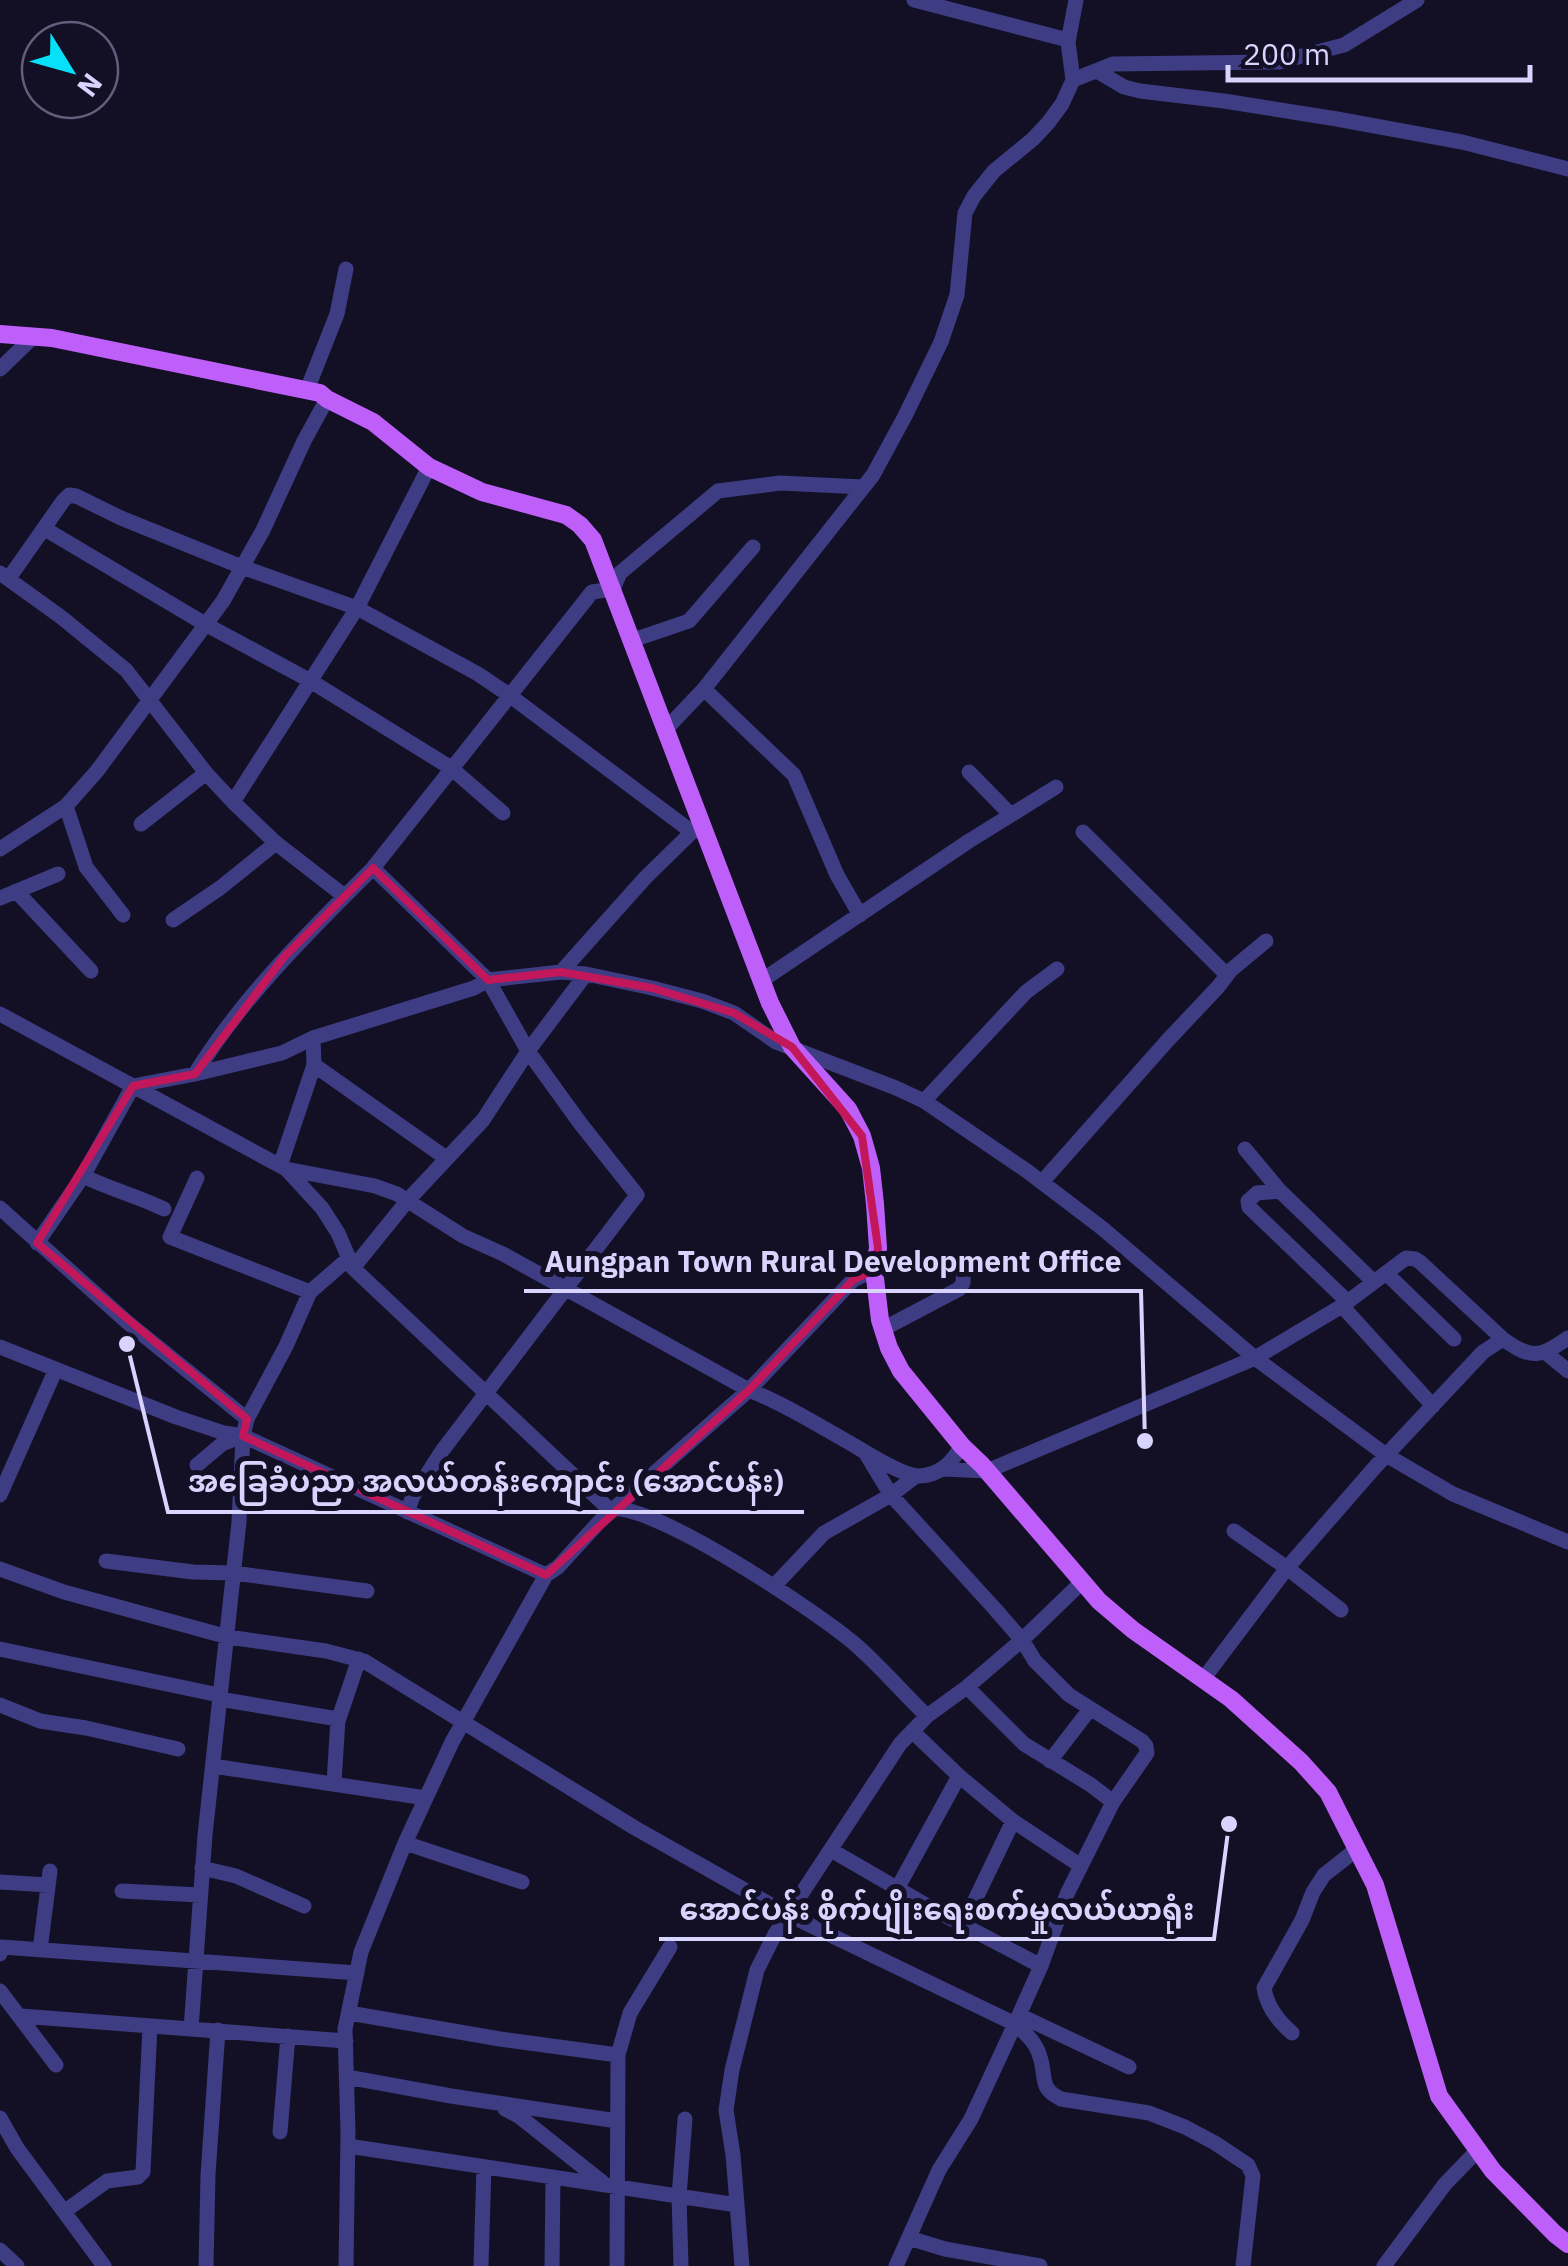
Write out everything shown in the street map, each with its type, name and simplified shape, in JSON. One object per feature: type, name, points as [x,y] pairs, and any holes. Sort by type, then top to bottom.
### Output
[{"type":"main road","points":[[0,334],[52,338],[320,393],[373,422],[430,467],[482,492],[566,515],[593,540],[666,730],[698,831],[770,1003],[792,1048],[848,1109],[862,1136],[872,1168],[878,1248],[874,1270],[882,1329],[901,1372],[1099,1601],[1133,1630],[1231,1699],[1328,1792],[1375,1885],[1438,2096],[1494,2171],[1568,2244]]},
{"type":"street","points":[[914,0],[1068,40]]},
{"type":"street","points":[[666,730],[704,690],[873,475],[940,342],[958,295],[966,214],[974,196],[994,171],[1041,131],[1062,104],[1073,80],[1068,40],[1076,0]]},
{"type":"street","points":[[1073,80],[1113,64],[1279,62],[1344,46],[1417,0]]},
{"type":"street","points":[[1097,71],[1124,87],[1140,91],[1224,101],[1462,142],[1568,169]]},
{"type":"street","points":[[307,390],[337,314],[346,269]]},
{"type":"street","points":[[0,369],[31,339],[52,338]]},
{"type":"street","points":[[0,849],[66,806],[97,771],[224,601],[327,399]]},
{"type":"street","points":[[232,802],[357,608],[430,467]]},
{"type":"street","points":[[196,1074],[284,956],[373,868],[592,592],[613,590],[620,573],[718,491],[780,483],[863,487]]},
{"type":"street","points":[[343,895],[276,844],[232,802],[126,670],[4,576],[69,495],[242,567],[357,608],[478,674],[698,831],[645,878],[561,972]]},
{"type":"street","points":[[45,529],[205,624],[309,680],[451,768],[502,813]]},
{"type":"street","points":[[632,640],[689,621],[753,547]]},
{"type":"street","points":[[704,690],[794,775],[837,875],[860,915]]},
{"type":"street","points":[[970,772],[1010,815]]},
{"type":"street","points":[[141,824],[206,774]]},
{"type":"street","points":[[761,980],[969,840],[1056,787]]},
{"type":"street","points":[[66,806],[86,868],[123,916]]},
{"type":"street","points":[[1082,832],[1227,975]]},
{"type":"street","points":[[173,920],[276,844]]},
{"type":"street","points":[[373,868],[488,980],[528,1051],[637,1195],[442,1452],[407,1512]]},
{"type":"street","points":[[0,898],[58,874]]},
{"type":"street","points":[[16,891],[91,970]]},
{"type":"street","points":[[1042,1182],[1227,975],[1266,942]]},
{"type":"street","points":[[924,1102],[1026,992],[1056,969]]},
{"type":"street","points":[[133,1086],[282,1053],[313,1038],[474,988],[488,980],[561,972],[586,974],[702,1000],[734,1013],[776,1042],[924,1102],[1042,1182],[1255,1358],[1386,1455],[1452,1494],[1568,1542]]},
{"type":"street","points":[[191,2029],[202,1868],[247,1419],[310,1292],[351,1264],[483,1120],[528,1051],[586,974]]},
{"type":"street","points":[[0,1014],[283,1167],[376,1186],[408,1200],[463,1236],[504,1254],[749,1390],[916,1476]]},
{"type":"street","points":[[283,1167],[314,1065],[313,1038]]},
{"type":"street","points":[[314,1065],[446,1158]]},
{"type":"street","points":[[37,1243],[84,1176],[133,1086]]},
{"type":"street","points":[[1245,1149],[1280,1190],[1454,1339]]},
{"type":"street","points":[[283,1167],[322,1208],[351,1264],[608,1508],[617,1507],[655,1520],[774,1586],[856,1645],[927,1716]]},
{"type":"street","points":[[84,1176],[164,1209]]},
{"type":"street","points":[[198,1178],[170,1237],[310,1292]]},
{"type":"street","points":[[1280,1190],[1257,1193],[1248,1202],[1249,1207],[1345,1304],[1433,1406]]},
{"type":"street","points":[[0,1208],[128,1322],[247,1419]]},
{"type":"street","points":[[774,1586],[824,1533],[916,1476],[944,1469],[987,1471],[1255,1358],[1345,1304],[1406,1258],[1414,1259],[1503,1339],[1530,1355],[1546,1353],[1568,1338]]},
{"type":"street","points":[[882,1329],[959,1290],[964,1283],[964,1259]]},
{"type":"street","points":[[346,2266],[346,2040],[361,1952],[405,1844],[463,1722],[546,1576],[600,1521],[749,1390],[853,1280],[874,1270]]},
{"type":"street","points":[[1204,1678],[1288,1568],[1386,1455],[1482,1352],[1503,1339]]},
{"type":"street","points":[[0,1347],[176,1417],[243,1436],[546,1576]]},
{"type":"street","points":[[1546,1353],[1568,1372]]},
{"type":"street","points":[[0,1493],[56,1368]]},
{"type":"street","points":[[196,1464],[222,1444],[243,1436]]},
{"type":"street","points":[[944,1469],[962,1446]]},
{"type":"street","points":[[864,1451],[890,1495],[1022,1640],[1035,1661],[1069,1695],[1146,1746],[1147,1753],[1113,1802],[1067,1894],[1017,2020],[971,2119],[939,2170],[896,2266]]},
{"type":"street","points":[[1234,1531],[1341,1610]]},
{"type":"street","points":[[106,1561],[367,1591]]},
{"type":"street","points":[[0,1569],[64,1592],[228,1637],[359,1659],[635,1828],[790,1914],[1017,2020],[1129,2066]]},
{"type":"street","points":[[742,2266],[726,2110],[757,1970],[775,1934],[890,1758],[912,1731],[1022,1640],[1082,1582]]},
{"type":"street","points":[[0,1649],[338,1721]]},
{"type":"street","points":[[334,1783],[338,1721],[359,1659]]},
{"type":"street","points":[[966,1687],[1024,1744],[1091,1784],[1113,1802]]},
{"type":"street","points":[[0,1704],[40,1721],[178,1749]]},
{"type":"street","points":[[1050,1761],[1090,1709]]},
{"type":"street","points":[[912,1731],[1013,1821],[1081,1866]]},
{"type":"street","points":[[213,1766],[426,1798]]},
{"type":"street","points":[[898,1889],[960,1776]]},
{"type":"street","points":[[963,1925],[1013,1821]]},
{"type":"street","points":[[405,1844],[522,1882]]},
{"type":"street","points":[[831,1850],[1041,1966]]},
{"type":"street","points":[[1292,2034],[1278,2021],[1264,1988],[1324,1875],[1358,1850]]},
{"type":"street","points":[[202,1868],[236,1876],[304,1906]]},
{"type":"street","points":[[0,1882],[49,1878],[40,1950]]},
{"type":"street","points":[[122,1892],[200,1895]]},
{"type":"street","points":[[617,2266],[611,2186],[618,2055],[630,2013],[670,1947]]},
{"type":"street","points":[[1,1949],[357,1973]]},
{"type":"street","points":[[0,1990],[56,2065]]},
{"type":"street","points":[[349,2013],[500,2040],[618,2055]]},
{"type":"street","points":[[20,2016],[346,2040]]},
{"type":"street","points":[[1017,2020],[1041,2058],[1046,2089],[1052,2094],[1060,2099],[1149,2113],[1200,2135],[1248,2165],[1253,2176],[1243,2266]]},
{"type":"street","points":[[65,2212],[107,2181],[138,2177],[143,2172],[150,2026]]},
{"type":"street","points":[[206,2266],[218,2030]]},
{"type":"street","points":[[280,2132],[288,2036]]},
{"type":"street","points":[[347,2077],[617,2121]]},
{"type":"street","points":[[494,2102],[611,2186]]},
{"type":"street","points":[[0,2118],[104,2266]]},
{"type":"street","points":[[681,2266],[679,2196],[685,2119]]},
{"type":"street","points":[[348,2146],[737,2204]]},
{"type":"street","points":[[1384,2266],[1445,2184],[1478,2150]]},
{"type":"street","points":[[480,2266],[484,2166]]},
{"type":"street","points":[[552,2266],[553,2177]]},
{"type":"street","points":[[909,2238],[946,2249],[1040,2266]]},
{"type":"street","points":[[0,2250],[17,2266]]},
{"type":"highlighted area","points":[[373,868],[488,980],[561,972],[652,988],[734,1013],[792,1047],[862,1136],[878,1248],[874,1270],[853,1280],[749,1390],[546,1575],[243,1436],[247,1419],[37,1243],[133,1086],[195,1074],[284,957]]},
{"type":"place","name":"အခြေခံပညာ အလယ်တန်းကျောင်း (အောင်ပန်း)","points":[[127,1344]]},
{"type":"place","name":"Aungpan Town Rural Development Office","points":[[1145,1441]]},
{"type":"place","name":"အောင်ပန်း စိုက်ပျိုးရေးစက်မှုလယ်ယာရုံး","points":[[1229,1824]]}]
